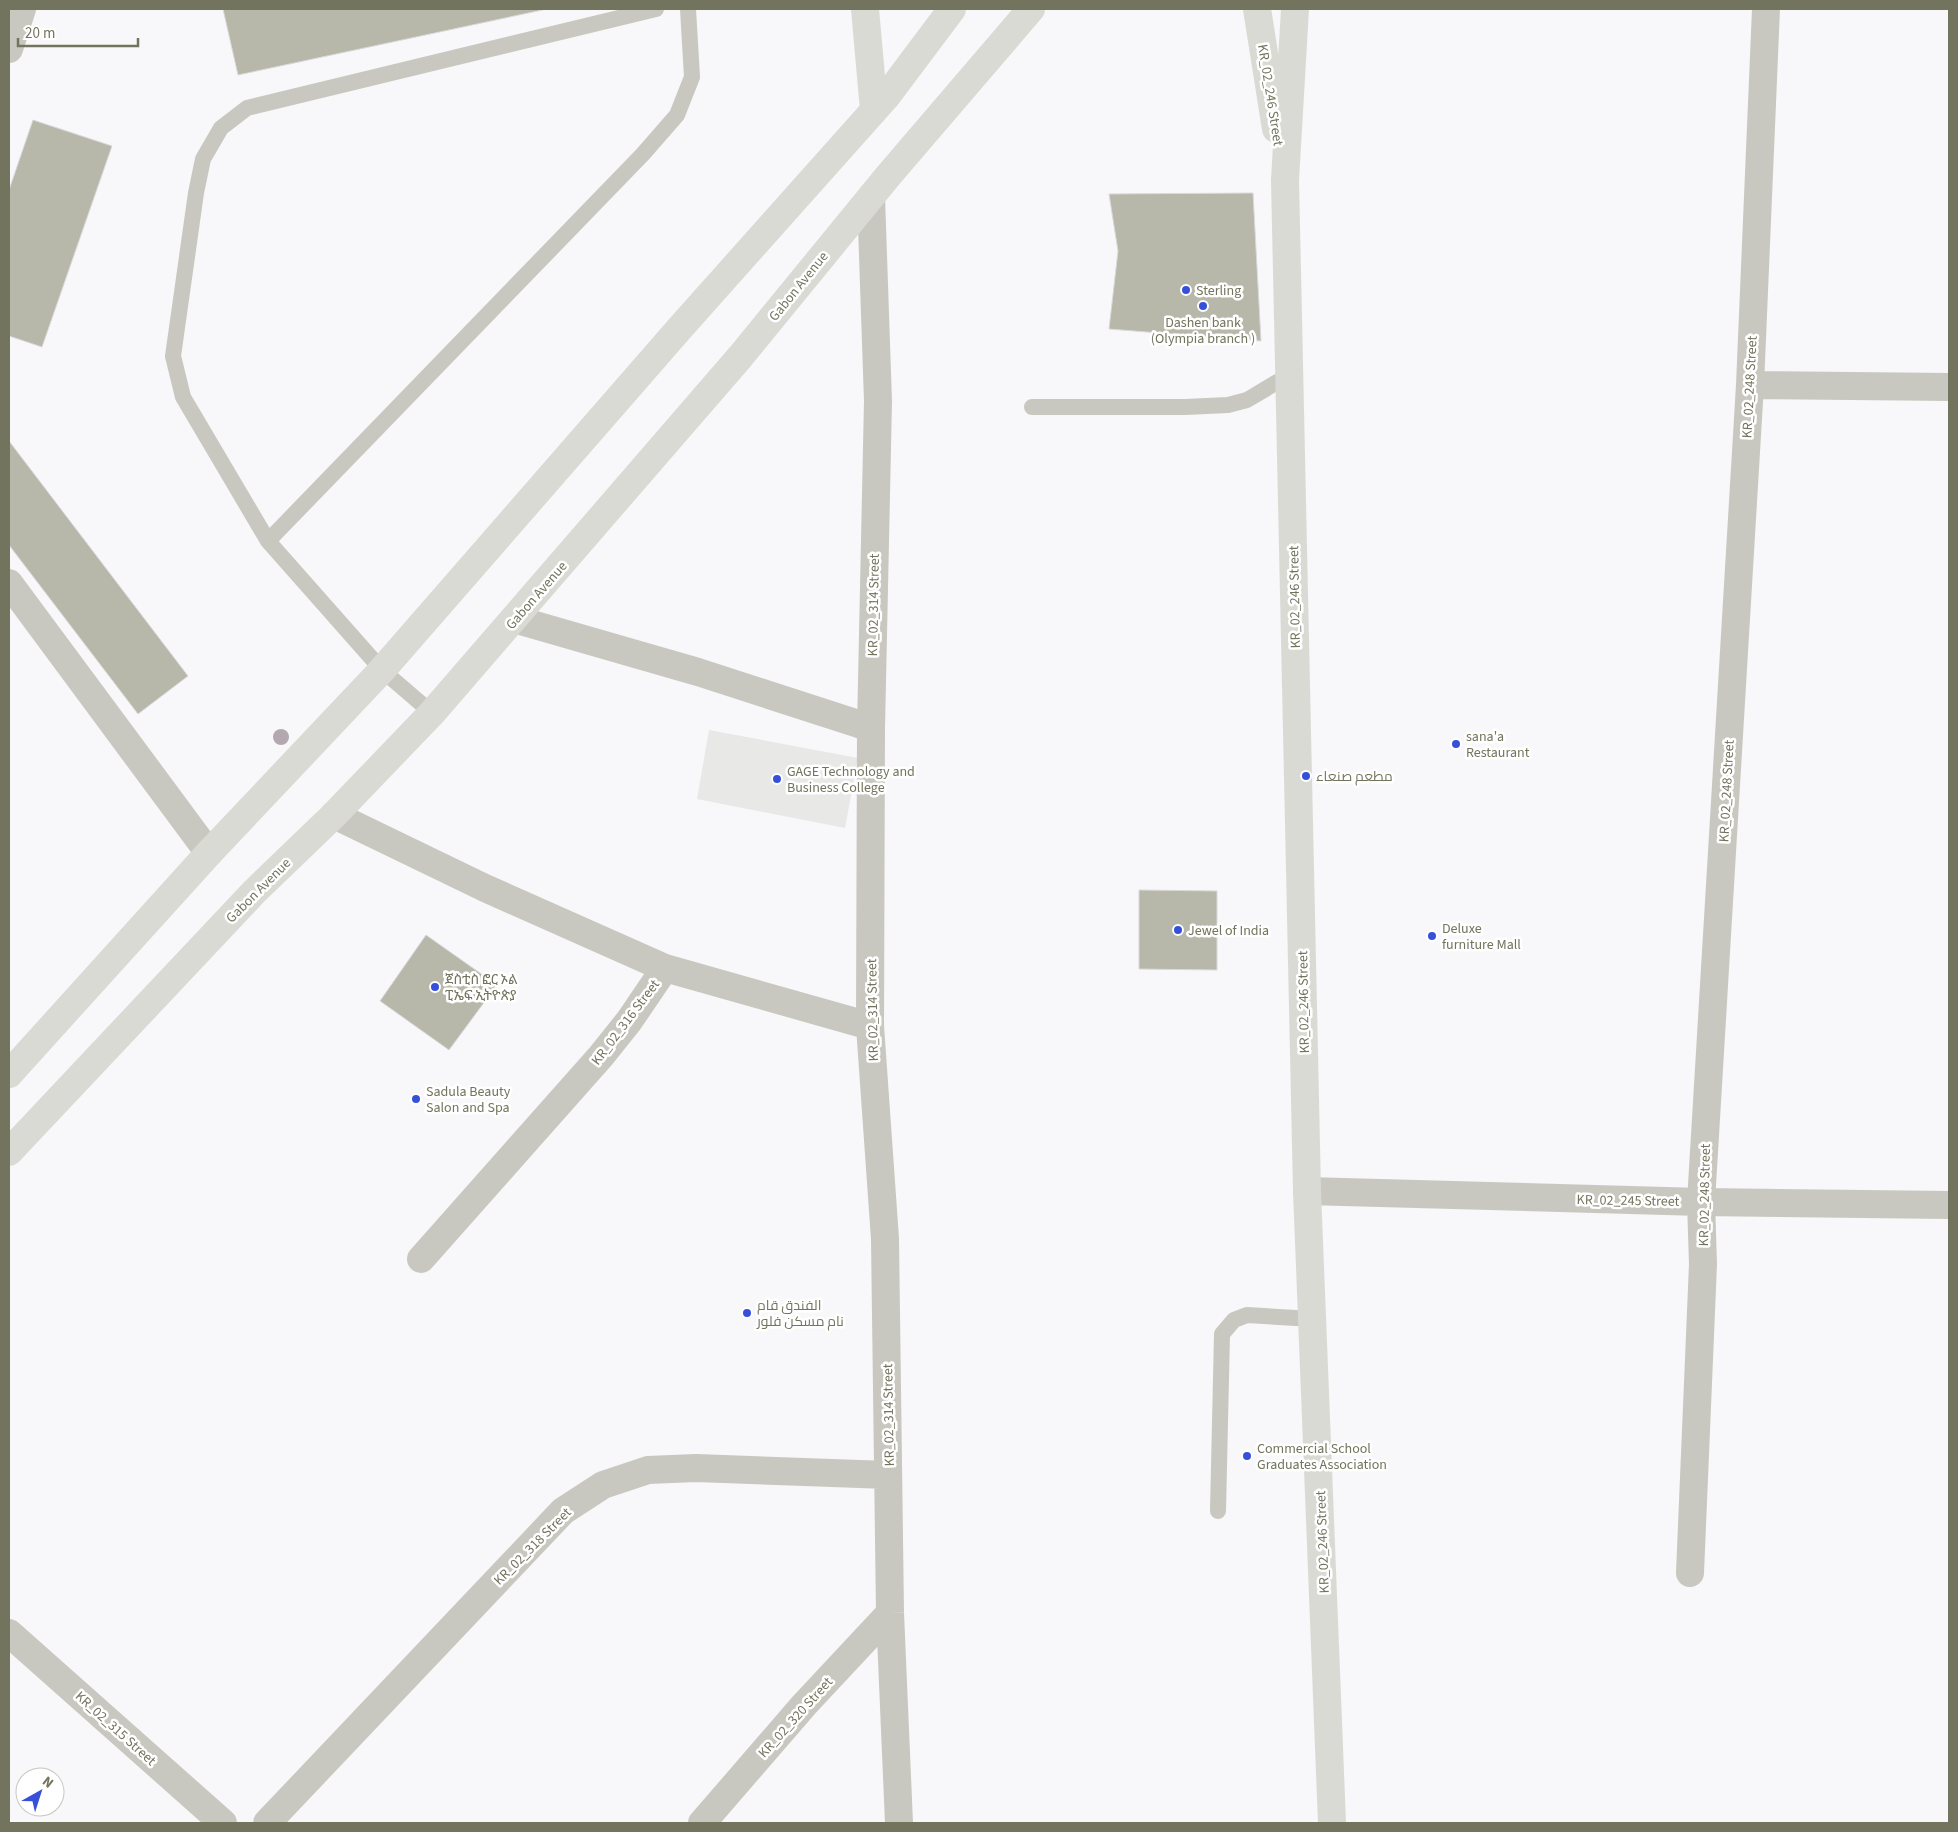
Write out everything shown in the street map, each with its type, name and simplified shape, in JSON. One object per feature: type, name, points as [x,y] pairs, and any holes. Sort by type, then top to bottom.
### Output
[{"type":"main road","points":[[865,9],[874,110]]},
{"type":"main road","points":[[9,1074],[208,853],[382,670],[680,328],[874,110],[952,9]]},
{"type":"main road","name":"Gabon Avenue","points":[[9,1152],[254,892],[334,815],[432,713],[740,357],[871,197],[1031,9]]},
{"type":"main road","name":"KR_02_246 Street","points":[[1257,9],[1285,180]]},
{"type":"main road","name":"KR_02_246 Street","points":[[1295,9],[1285,180],[1307,1191],[1332,1823]]},
{"type":"street","points":[[9,49],[22,9]]},
{"type":"street","name":"KR_02_248 Street","points":[[1690,1573],[1703,1274],[1701,1202],[1750,385],[1766,9]]},
{"type":"street","name":"KR_02_314 Street","points":[[871,197],[878,400],[871,728],[870,1026],[885,1239],[890,1612],[899,1823]]},
{"type":"street","points":[[1750,385],[1949,387]]},
{"type":"street","points":[[12,594],[208,853]]},
{"type":"street","points":[[514,619],[698,672],[871,728]]},
{"type":"street","name":"KR_02_316 Street","points":[[334,815],[485,888],[665,968],[629,1021],[601,1056],[421,1259]]},
{"type":"street","points":[[665,968],[870,1026]]},
{"type":"street","name":"KR_02_245 Street","points":[[1307,1191],[1701,1202],[1949,1205]]},
{"type":"street","name":"KR_02_318 Street","points":[[267,1823],[564,1511],[603,1485],[648,1470],[696,1468],[888,1475]]},
{"type":"street","name":"KR_02_320 Street","points":[[702,1823],[804,1705],[890,1612]]},
{"type":"street","name":"KR_02_315 Street","points":[[9,1633],[223,1823]]},
{"type":"lane","points":[[432,713],[382,670],[268,541],[183,397],[173,356],[196,193],[203,159],[221,128],[247,108],[656,9]]},
{"type":"lane","points":[[268,541],[636,162],[676,114],[692,77],[688,9]]},
{"type":"lane","points":[[1032,407],[1185,407],[1228,405],[1247,400],[1289,375]]},
{"type":"lane","points":[[1218,1511],[1222,1334],[1234,1320],[1247,1315],[1313,1319]]},
{"type":"shaded area","name":"GAGE Technology and Business College","points":[[709,730],[858,758],[845,828],[697,799]]},
{"type":"building","points":[[223,9],[547,9],[238,75]]},
{"type":"building","points":[[33,120],[112,146],[42,347],[9,336],[9,190]]},
{"type":"building","name":"Sterling","points":[[1253,193],[1261,341],[1109,329],[1118,251],[1109,194]]},
{"type":"building","points":[[9,441],[188,676],[138,714],[9,545]]},
{"type":"building","name":"Jewel of India","points":[[1139,890],[1217,891],[1217,970],[1139,969]]},
{"type":"building","points":[[426,935],[497,985],[449,1050],[380,1001]]},
{"type":"place","name":"Sterling","points":[[1186,290]]},
{"type":"place","name":"Dashen bank (Olympia branch )","points":[[1203,306]]},
{"type":"place","name":"sana'a Restaurant","points":[[1456,744]]},
{"type":"place","name":"مطعم صنعاء","points":[[1306,776]]},
{"type":"place","name":"GAGE Technology and Business College","points":[[777,779]]},
{"type":"place","name":"Jewel of India","points":[[1178,930]]},
{"type":"place","name":"Deluxe furniture Mall","points":[[1432,936]]},
{"type":"place","name":"ጀስቲስ ፎር ኦል ፒኤፍ ኢትዮጵያ","points":[[435,987]]},
{"type":"place","name":"Sadula Beauty Salon and Spa","points":[[416,1099]]},
{"type":"place","name":"الفندق قام نام مسكن فلور","points":[[747,1313]]},
{"type":"place","name":"Commercial School Graduates Association","points":[[1247,1456]]}]
